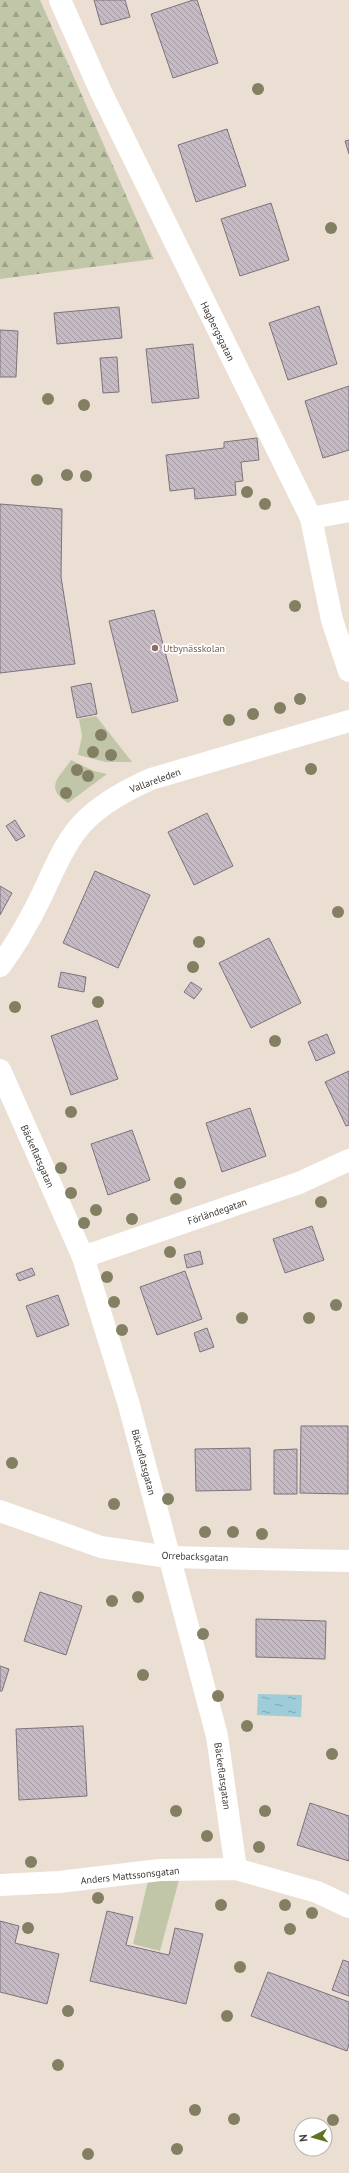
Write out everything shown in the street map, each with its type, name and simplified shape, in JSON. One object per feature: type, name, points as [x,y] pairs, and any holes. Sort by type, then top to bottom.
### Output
[{"type":"street","name":"Hagbergsgatan","points":[[60,0],[100,92],[310,518],[332,620],[349,671]]},
{"type":"street","points":[[310,518],[349,511]]},
{"type":"street","name":"Vallareleden","points":[[0,966],[11,952],[39,902],[57,861],[77,830],[122,792],[158,777],[349,720]]},
{"type":"street","name":"Bäckeflatsgatan","points":[[0,1070],[83,1257],[129,1405],[168,1557],[217,1736],[236,1869]]},
{"type":"street","name":"Förländegatan","points":[[83,1257],[299,1183],[349,1160]]},
{"type":"street","name":"Orrebacksgatan","points":[[0,1511],[101,1546],[168,1557],[349,1561]]},
{"type":"street","name":"Anders Mattssonsgatan","points":[[0,1885],[59,1882],[160,1870],[236,1869],[317,1892],[349,1907]]},
{"type":"green space","points":[[0,0],[40,0],[154,259],[0,279]]},
{"type":"green space","points":[[96,716],[132,762],[106,762],[78,755],[82,736],[79,719]]},
{"type":"green space","points":[[71,760],[94,771],[107,774],[68,803],[60,797],[56,792],[55,787],[56,782]]},
{"type":"green space","points":[[179,1880],[160,1951],[133,1944],[148,1881]]},
{"type":"water","points":[[258,1694],[302,1695],[301,1717],[257,1715]]},
{"type":"building","points":[[94,0],[125,0],[130,17],[101,25]]},
{"type":"building","points":[[197,0],[218,63],[173,78],[151,14]]},
{"type":"building","points":[[227,129],[246,186],[196,202],[178,145]]},
{"type":"building","points":[[349,140],[349,154],[345,141]]},
{"type":"building","points":[[271,203],[289,260],[240,276],[221,219]]},
{"type":"building","points":[[319,306],[337,364],[288,380],[269,323]]},
{"type":"building","points":[[119,307],[122,338],[57,344],[54,313]]},
{"type":"building","points":[[0,330],[18,331],[16,377],[0,377]]},
{"type":"building","points":[[193,344],[199,398],[152,403],[146,349]]},
{"type":"building","points":[[117,357],[119,392],[103,393],[100,358]]},
{"type":"building","points":[[349,386],[349,450],[323,458],[305,401]]},
{"type":"building","points":[[257,438],[259,460],[241,462],[243,481],[235,482],[236,495],[195,499],[194,488],[170,491],[166,455],[224,448],[224,442]]},
{"type":"building","points":[[0,504],[62,509],[61,577],[75,664],[0,673]]},
{"type":"building","points":[[154,610],[178,701],[132,713],[109,621]]},
{"type":"building","points":[[91,683],[97,714],[77,718],[71,687]]},
{"type":"building","points":[[207,813],[233,866],[194,885],[168,832]]},
{"type":"building","points":[[15,820],[25,836],[16,841],[6,826]]},
{"type":"building","points":[[95,871],[150,895],[118,968],[63,943]]},
{"type":"building","points":[[0,886],[12,893],[0,915]]},
{"type":"building","points":[[269,938],[301,1003],[251,1028],[219,963]]},
{"type":"building","points":[[61,972],[86,977],[84,992],[58,987]]},
{"type":"building","points":[[191,982],[202,989],[194,999],[184,992]]},
{"type":"building","points":[[97,1020],[118,1079],[71,1095],[51,1036]]},
{"type":"building","points":[[327,1034],[335,1053],[316,1061],[308,1042]]},
{"type":"building","points":[[349,1071],[349,1125],[346,1126],[325,1082]]},
{"type":"building","points":[[250,1108],[266,1156],[222,1172],[206,1123]]},
{"type":"building","points":[[132,1130],[150,1180],[108,1195],[91,1144]]},
{"type":"building","points":[[312,1226],[324,1260],[285,1273],[273,1239]]},
{"type":"building","points":[[200,1251],[203,1264],[187,1268],[184,1255]]},
{"type":"building","points":[[32,1268],[35,1275],[19,1281],[16,1274]]},
{"type":"building","points":[[185,1271],[202,1319],[157,1335],[140,1287]]},
{"type":"building","points":[[58,1295],[69,1325],[37,1337],[26,1306]]},
{"type":"building","points":[[207,1328],[214,1347],[200,1352],[194,1333]]},
{"type":"building","points":[[301,1426],[348,1426],[348,1494],[300,1493]]},
{"type":"building","points":[[250,1448],[251,1490],[196,1491],[195,1449]]},
{"type":"building","points":[[297,1449],[297,1494],[274,1494],[274,1450]]},
{"type":"building","points":[[40,1592],[82,1606],[66,1655],[24,1641]]},
{"type":"building","points":[[256,1619],[326,1621],[325,1659],[256,1657]]},
{"type":"building","points":[[0,1666],[9,1669],[2,1691],[0,1691]]},
{"type":"building","points":[[83,1726],[87,1796],[19,1800],[16,1729]]},
{"type":"building","points":[[310,1803],[349,1816],[349,1861],[297,1845]]},
{"type":"building","points":[[107,1911],[133,1917],[126,1945],[169,1955],[175,1928],[203,1934],[186,2004],[90,1981]]},
{"type":"building","points":[[0,1921],[19,1926],[15,1943],[59,1954],[47,2004],[0,1992]]},
{"type":"building","points":[[343,1960],[349,1962],[349,1996],[332,1990]]},
{"type":"building","points":[[268,1972],[349,2002],[349,2044],[347,2051],[251,2016]]},
{"type":"place","name":"Utbynässkolan","points":[[155,648]]}]
